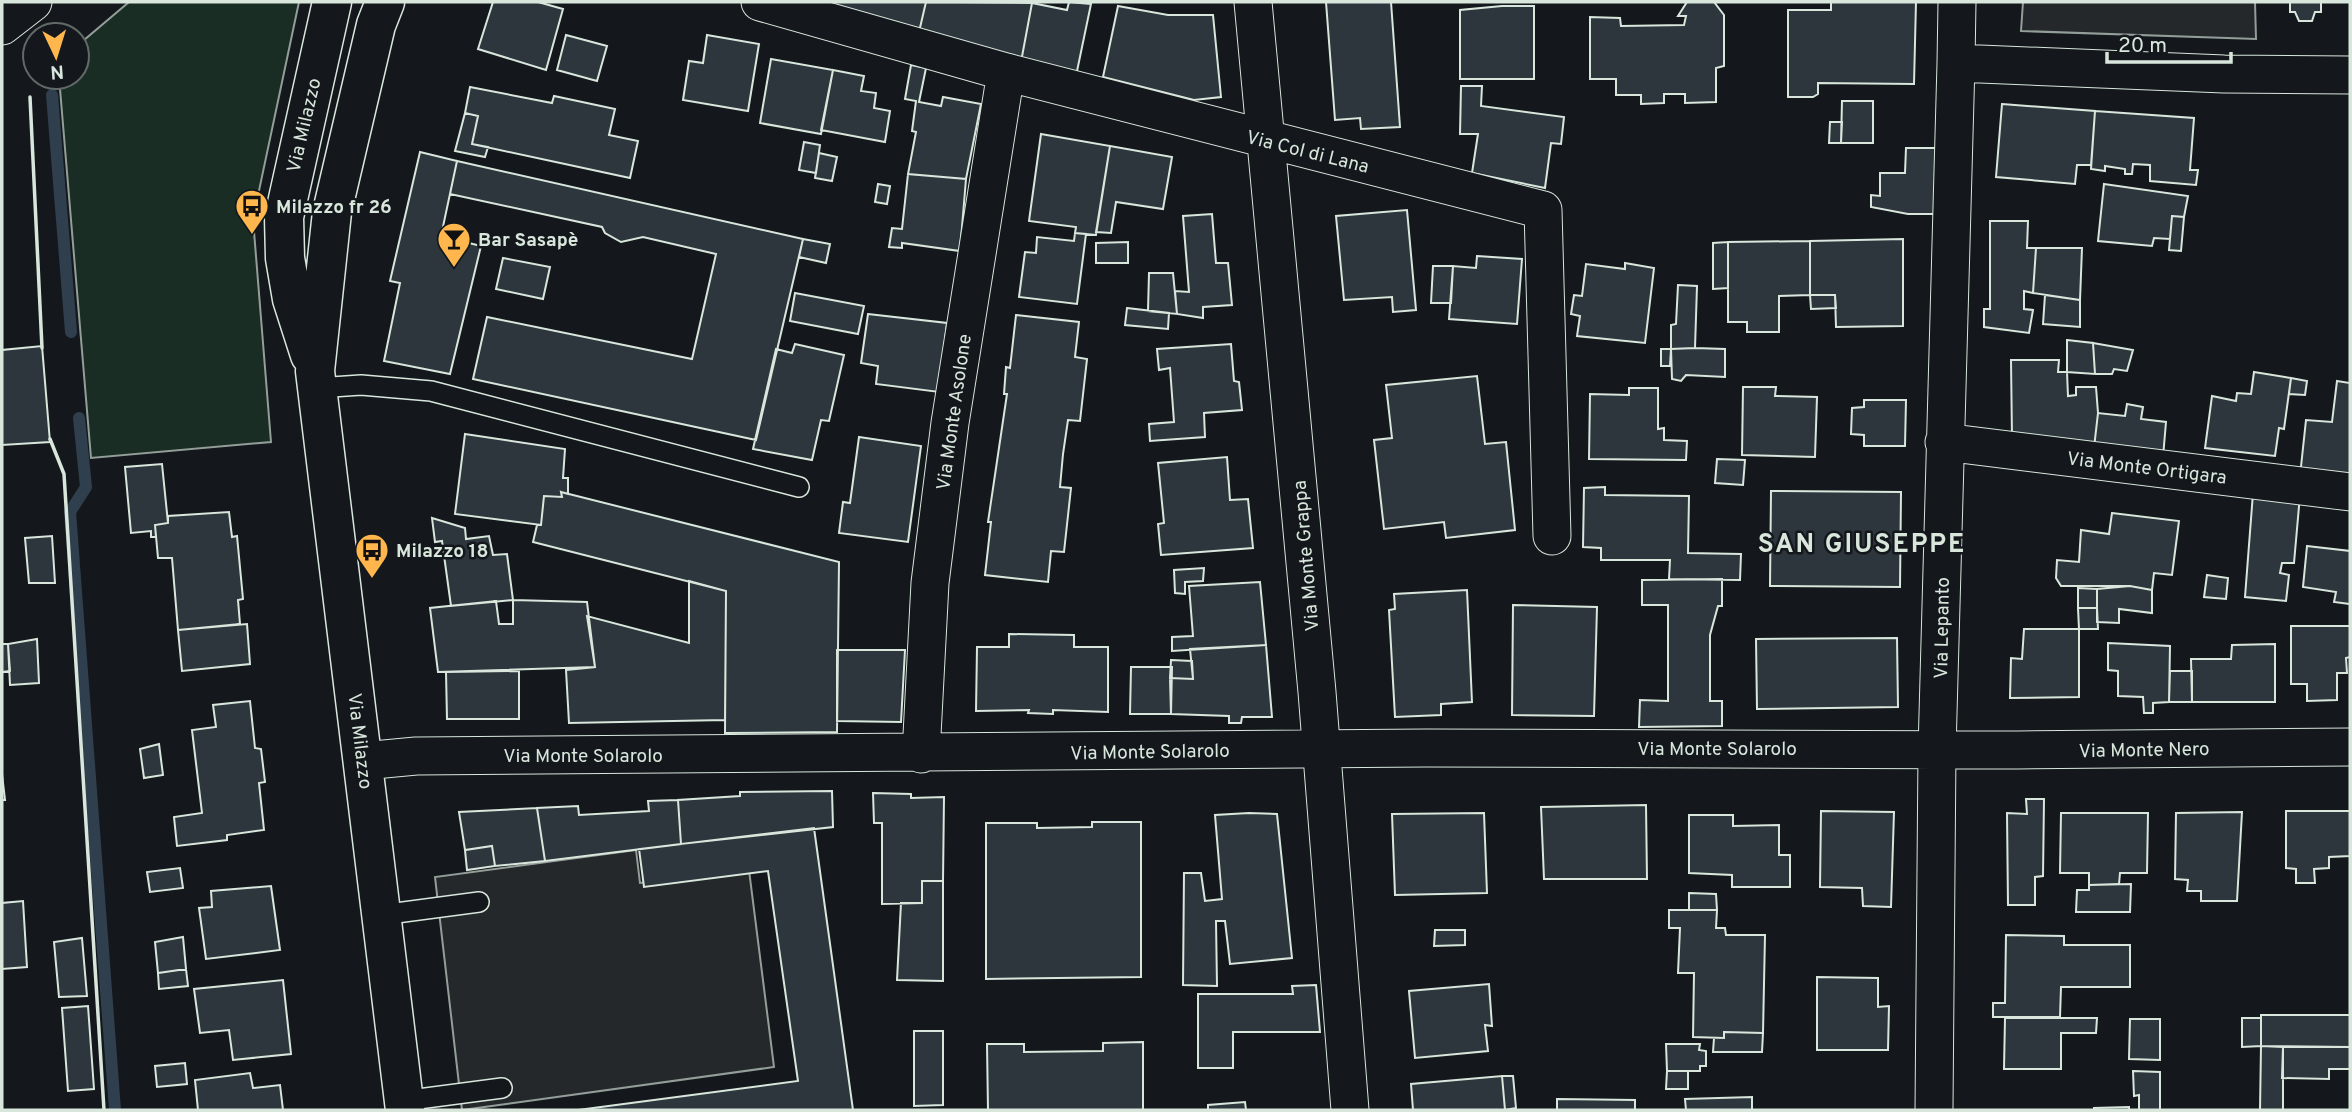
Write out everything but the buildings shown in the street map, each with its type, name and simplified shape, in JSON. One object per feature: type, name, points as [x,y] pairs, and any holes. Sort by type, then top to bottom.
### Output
[{"type":"main road","name":"Via Milazzo","points":[[332,2],[284,217],[285,258],[292,299],[316,380],[404,1106]]},
{"type":"main road","name":"Via Milazzo","points":[[316,380],[332,212],[378,10]]},
{"type":"street","points":[[2,26],[33,2]]},
{"type":"street","name":"Via Col di Lana","points":[[760,2],[1006,72],[1543,210],[1552,536]]},
{"type":"street","name":"Via Monte Grappa","points":[[1253,2],[1268,141],[1322,750],[1350,1110]]},
{"type":"street","name":"Via Lepanto","points":[[1934,1110],[1937,750],[1957,2]]},
{"type":"street","points":[[1956,63],[2224,74],[2350,75]]},
{"type":"street","name":"Via Monte Asolone","points":[[921,754],[929,583],[950,423],[1006,72]]},
{"type":"street","name":"Via Monte Ortigara","points":[[1944,442],[2350,492]]},
{"type":"street","name":"Via Monte Nero","points":[[1937,750],[2350,747]]},
{"type":"street","name":"Via Monte Solarolo","points":[[363,761],[408,756],[1322,750],[1937,750]]},
{"type":"lane","points":[[316,380],[431,391],[799,487]]},
{"type":"lane","points":[[381,915],[479,902]]},
{"type":"lane","points":[[404,1106],[502,1088]]},
{"type":"green space","points":[[129,2],[299,2],[253,219],[271,442],[91,458],[60,91],[91,91],[91,34]]},
{"type":"shaded area","points":[[2023,2],[2255,2],[2256,39],[2021,31]]},
{"type":"shaded area","points":[[636,850],[640,883],[749,870],[774,1067],[462,1110],[435,877]]},
{"type":"waterway","points":[[52,95],[71,332]]},
{"type":"waterway","points":[[79,418],[86,487],[70,512],[115,1110]]},
{"type":"wall","points":[[30,97],[42,348]]},
{"type":"wall","points":[[50,439],[64,474],[104,1110]]},
{"type":"place","name":"Milazzo fr 26","points":[[252,236]]},
{"type":"place","name":"Bar Sasapè","points":[[454,269]]},
{"type":"place","name":"Milazzo 18","points":[[372,580]]},
{"type":"district","name":"SAN GIUSEPPE","points":[[1862,543]]}]
